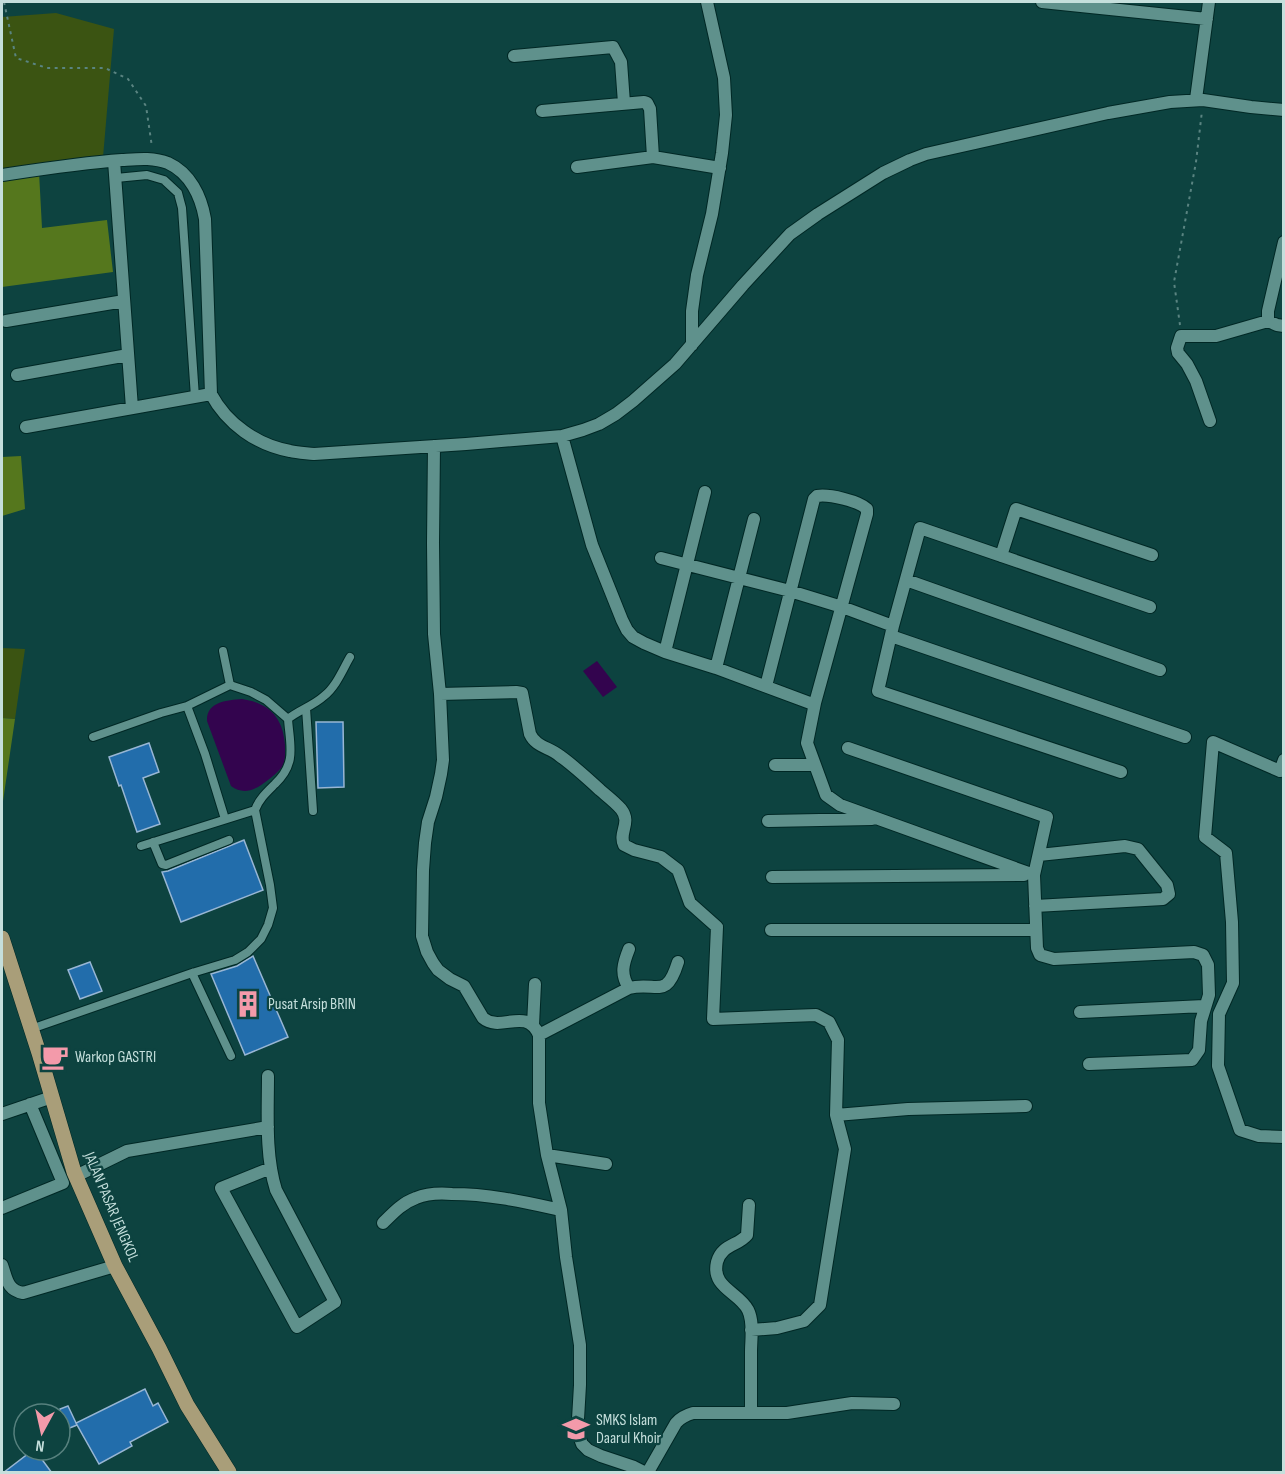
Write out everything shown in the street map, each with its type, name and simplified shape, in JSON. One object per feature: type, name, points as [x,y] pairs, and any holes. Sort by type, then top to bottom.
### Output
[{"type":"main road","name":"JALAN PASAR JENGKOL","points":[[2,938],[76,1176],[115,1266],[187,1405],[229,1473]]},
{"type":"street","points":[[692,345],[692,311],[697,274],[712,214],[726,115],[724,78],[706,2]]},
{"type":"street","points":[[1042,2],[1207,19]]},
{"type":"street","points":[[1200,100],[1209,2]]},
{"type":"street","points":[[514,56],[613,47],[621,62],[624,103]]},
{"type":"street","points":[[2,175],[78,163],[154,159],[182,172],[199,194],[206,219],[211,394],[223,413],[241,430],[258,441],[289,451],[314,454],[562,436],[599,424],[633,401],[675,364],[790,234],[855,190],[910,160],[952,147],[1107,113],[1200,100],[1284,110]]},
{"type":"street","points":[[542,111],[644,102],[649,106],[652,120],[653,157]]},
{"type":"street","points":[[577,166],[653,157],[720,168]]},
{"type":"street","points":[[114,161],[132,408]]},
{"type":"street","points":[[1268,321],[1268,311],[1284,242]]},
{"type":"street","points":[[6,321],[124,301]]},
{"type":"street","points":[[1210,421],[1196,381],[1178,353],[1177,348],[1181,336],[1216,336],[1268,321],[1284,326]]},
{"type":"street","points":[[17,375],[128,355]]},
{"type":"street","points":[[26,427],[211,394]]},
{"type":"street","points":[[562,436],[592,545],[622,620],[633,637],[665,652],[716,668],[810,703],[816,703]]},
{"type":"street","points":[[434,446],[434,634],[443,760],[425,843],[422,936],[433,963],[444,974],[464,986],[487,1022],[505,1023],[515,1020],[526,1022],[536,1030]]},
{"type":"street","points":[[665,652],[705,492]]},
{"type":"street","points":[[766,686],[814,499],[817,496],[826,495],[861,504],[867,509],[867,514],[807,743],[826,795],[840,805],[1034,875]]},
{"type":"street","points":[[1001,556],[1016,509],[1152,555]]},
{"type":"street","points":[[716,668],[754,519]]},
{"type":"street","points":[[1121,772],[878,691],[920,528],[1150,607]]},
{"type":"street","points":[[661,558],[790,591],[842,607],[892,631],[1185,737]]},
{"type":"street","points":[[906,580],[1160,670]]},
{"type":"street","points":[[440,694],[522,693],[533,741],[557,753],[622,810],[626,822],[622,838],[624,845],[661,857],[678,870],[690,903],[717,927],[713,1019],[816,1015],[829,1022],[838,1040],[836,1115],[845,1149],[820,1305],[804,1321],[777,1328],[751,1330]]},
{"type":"street","points":[[1284,760],[1280,771],[1213,742],[1205,837],[1226,853],[1232,922],[1233,983],[1219,1014],[1218,1066],[1240,1131],[1259,1136],[1284,1137]]},
{"type":"street","points":[[848,748],[1047,817],[1034,875],[1037,948],[1040,955],[1054,959],[1194,952],[1203,955],[1208,965],[1209,995],[1201,1021],[1199,1050],[1192,1060],[1089,1064]]},
{"type":"street","points":[[775,765],[815,765]]},
{"type":"street","points":[[768,821],[880,819]]},
{"type":"street","points":[[1035,906],[1163,899],[1169,894],[1167,885],[1138,849],[1125,846],[1039,855]]},
{"type":"street","points":[[772,877],[1034,875]]},
{"type":"street","points":[[771,930],[1036,930]]},
{"type":"street","points":[[629,949],[623,963],[623,974],[629,988]]},
{"type":"street","points":[[536,1030],[629,988],[637,986],[655,988],[666,985],[673,978],[678,962]]},
{"type":"street","points":[[535,984],[539,1103],[547,1155],[561,1210],[580,1345],[581,1375],[578,1419],[582,1444],[588,1450],[646,1473],[676,1423],[680,1418],[693,1413],[787,1413],[852,1403],[894,1404]]},
{"type":"street","points":[[1080,1012],[1204,1006]]},
{"type":"street","points":[[268,1076],[268,1127],[271,1168],[276,1190],[335,1302],[297,1327],[222,1188],[271,1168]]},
{"type":"street","points":[[2,1114],[52,1097]]},
{"type":"street","points":[[2,1208],[63,1183],[30,1104]]},
{"type":"street","points":[[836,1115],[908,1109],[1026,1106]]},
{"type":"street","points":[[76,1176],[127,1151],[268,1127]]},
{"type":"street","points":[[547,1155],[606,1164]]},
{"type":"street","points":[[383,1223],[405,1203],[436,1193],[488,1195],[561,1210]]},
{"type":"street","points":[[749,1205],[747,1235],[722,1251],[716,1269],[722,1284],[748,1311],[751,1330],[751,1413]]},
{"type":"street","points":[[2,1265],[9,1286],[15,1292],[23,1293],[115,1266]]},
{"type":"lane","points":[[116,178],[147,175],[164,180],[178,193],[182,208],[195,397]]},
{"type":"lane","points":[[223,651],[230,685]]},
{"type":"lane","points":[[288,719],[326,695],[350,657]]},
{"type":"lane","points":[[31,1029],[235,960],[248,952],[261,939],[273,908],[255,810],[258,802],[283,776],[290,764],[288,719],[266,700],[230,685],[187,706],[93,737]]},
{"type":"lane","points":[[187,706],[206,754],[225,819]]},
{"type":"lane","points":[[306,708],[313,811]]},
{"type":"lane","points":[[141,846],[255,810]]},
{"type":"lane","points":[[153,842],[162,864],[166,865],[229,840]]},
{"type":"lane","points":[[192,973],[231,1056]]},
{"type":"path","points":[[4,2],[16,58],[47,68],[105,68],[128,78],[146,106],[154,159]]},
{"type":"path","points":[[1181,336],[1174,282],[1196,162],[1200,100]]},
{"type":"green space","points":[[56,13],[114,29],[102,169],[2,176],[2,17]]},
{"type":"green space","points":[[39,172],[42,228],[107,220],[113,272],[2,287],[2,176]]},
{"type":"green space","points":[[21,456],[25,509],[2,516],[2,457]]},
{"type":"green space","points":[[2,648],[25,649],[15,719],[2,718]]},
{"type":"green space","points":[[2,718],[15,719],[2,808]]},
{"type":"shaded area","points":[[597,661],[617,687],[603,697],[583,671]]},
{"type":"shaded area","points":[[242,699],[260,704],[273,713],[284,735],[285,745],[285,759],[280,769],[259,786],[246,791],[231,786],[207,721],[210,710],[218,703]]},
{"type":"building","points":[[316,722],[343,722],[344,787],[318,788]]},
{"type":"building","points":[[149,743],[159,772],[143,778],[160,824],[137,832],[109,757]]},
{"type":"building","points":[[244,840],[263,890],[181,922],[162,872]]},
{"type":"building","name":"Pusat Arsip BRIN","points":[[253,956],[288,1037],[245,1055],[211,974],[237,966]]},
{"type":"building","points":[[90,962],[102,991],[80,999],[68,970]]},
{"type":"building","points":[[145,1389],[153,1406],[158,1403],[168,1422],[130,1442],[132,1446],[99,1464],[76,1423]]},
{"type":"building","points":[[72,1414],[77,1425],[72,1427]]},
{"type":"building","points":[[17,1462],[44,1462],[52,1473],[3,1473]]},
{"type":"place","name":"Pusat Arsip BRIN","points":[[248,1004]]},
{"type":"place","name":"Warkop GASTRI","points":[[55,1057]]},
{"type":"place","name":"SMKS Islam Daarul Khoir","points":[[576,1429]]}]
